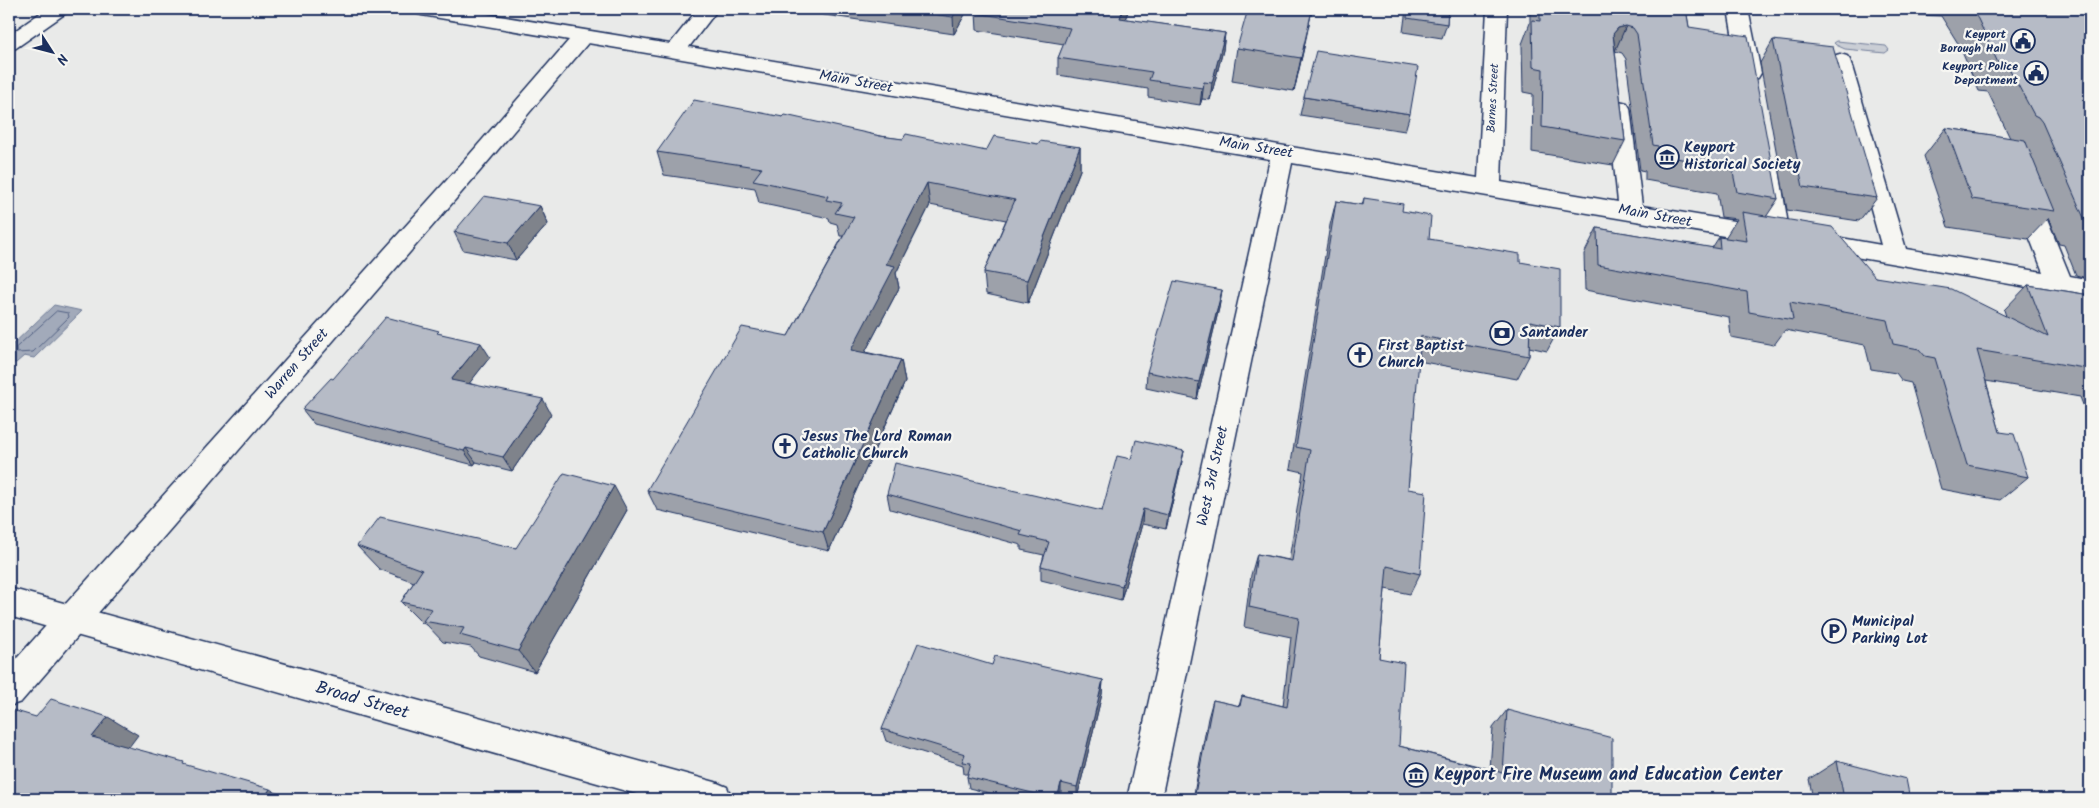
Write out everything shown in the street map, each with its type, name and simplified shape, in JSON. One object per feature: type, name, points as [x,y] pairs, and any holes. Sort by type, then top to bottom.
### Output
[{"type":"street","points":[[9,44],[59,9]]},
{"type":"street","name":"Main Street","points":[[422,9],[2090,289]]},
{"type":"street","points":[[676,51],[708,9]]},
{"type":"street","name":"Barnes Street","points":[[1489,187],[1497,9]]},
{"type":"street","points":[[1738,9],[1753,92]]},
{"type":"street","name":"Warren Street","points":[[9,691],[472,166],[583,36]]},
{"type":"street","points":[[1840,60],[1896,256]]},
{"type":"street","points":[[1617,86],[1631,212]]},
{"type":"street","points":[[1763,150],[1778,237]]},
{"type":"street","name":"West 3rd Street","points":[[1144,799],[1283,153]]},
{"type":"street","points":[[2017,176],[2060,284]]},
{"type":"street","name":"Broad Street","points":[[9,602],[715,799]]},
{"type":"shaded area","points":[[1837,41],[1886,46],[1889,50],[1885,53],[1845,49],[1834,43]]},
{"type":"water","points":[[54,305],[82,311],[34,358],[24,356],[16,363],[9,362],[13,355],[9,353],[9,348]]},
{"type":"building","points":[[897,9],[957,9],[953,17]]},
{"type":"building","points":[[979,9],[1123,9],[1120,18],[1225,33],[1212,83],[1204,82],[1202,88],[1149,80],[1152,72],[1058,58],[1070,28],[976,13]]},
{"type":"building","points":[[1248,9],[1312,10],[1301,58],[1237,48]]},
{"type":"building","points":[[1408,9],[1448,9],[1447,24],[1407,18]]},
{"type":"building","points":[[1540,9],[1686,9],[1689,27],[1748,36],[1778,199],[1737,192],[1732,168],[1659,155],[1658,146],[1653,145],[1637,34],[1633,28],[1626,26],[1618,28],[1613,34],[1625,141],[1542,127],[1543,69],[1533,67],[1532,20],[1540,21]]},
{"type":"building","points":[[1971,9],[2090,9],[2090,223],[2089,219],[2084,218],[2042,122],[2034,115],[2008,66],[1999,65],[1978,19]]},
{"type":"building","points":[[1773,40],[1833,47],[1877,198],[1803,187]]},
{"type":"building","points":[[1316,51],[1418,67],[1410,114],[1304,97]]},
{"type":"building","points":[[694,100],[783,117],[785,115],[880,136],[903,139],[906,134],[986,151],[994,136],[1038,144],[1040,141],[1080,147],[1027,280],[984,272],[1015,200],[927,183],[886,264],[895,266],[851,350],[901,360],[823,532],[647,490],[742,327],[788,336],[854,217],[835,213],[842,203],[826,200],[828,196],[753,180],[762,168],[657,152]]},
{"type":"building","points":[[1946,128],[2025,140],[2054,211],[1972,199]]},
{"type":"building","points":[[484,196],[540,206],[508,243],[454,232]]},
{"type":"building","points":[[1364,198],[1403,204],[1402,211],[1431,216],[1429,239],[1520,254],[1520,262],[1560,269],[1560,327],[1530,321],[1529,356],[1421,336],[1408,489],[1426,492],[1420,574],[1387,566],[1379,658],[1404,663],[1399,746],[1503,773],[1507,710],[1612,738],[1612,799],[1194,799],[1213,700],[1240,706],[1242,696],[1287,707],[1299,618],[1249,607],[1257,554],[1292,561],[1310,450],[1296,447],[1336,201],[1363,205]]},
{"type":"building","points":[[1742,212],[1832,227],[1875,277],[1951,289],[2048,337],[2028,285],[2090,295],[2090,369],[1977,350],[2000,432],[2014,434],[2028,477],[1967,465],[1935,358],[1925,356],[1919,349],[1893,344],[1887,320],[1790,302],[1793,320],[1749,312],[1747,292],[1598,265],[1597,228],[1720,249],[1719,237],[1747,241]]},
{"type":"building","points":[[1174,281],[1222,290],[1199,382],[1147,372]]},
{"type":"building","points":[[386,317],[439,331],[437,333],[481,343],[451,380],[543,399],[503,457],[466,448],[464,451],[302,409],[331,378],[333,379]]},
{"type":"building","points":[[1136,440],[1184,451],[1168,515],[1143,509],[1122,586],[1041,566],[1049,542],[1020,535],[1022,531],[887,494],[895,463],[1102,511],[1117,456],[1131,459]]},
{"type":"building","points":[[564,473],[614,486],[518,651],[460,635],[464,628],[423,621],[432,609],[401,602],[422,570],[357,546],[380,517],[516,548]]},
{"type":"building","points":[[918,643],[992,665],[995,656],[1103,680],[1077,787],[1061,783],[1057,799],[967,777],[971,763],[962,762],[965,754],[882,729]]},
{"type":"building","points":[[51,699],[108,717],[92,737],[184,762],[183,764],[270,789],[266,795],[281,799],[9,799],[9,709],[36,717]]},
{"type":"building","points":[[1837,761],[1906,779],[1910,799],[1844,799]]},
{"type":"place","name":"Keyport Borough Hall","points":[[2023,41]]},
{"type":"place","name":"Keyport Police Department","points":[[2036,73]]},
{"type":"place","name":"Keyport Historical Society","points":[[1667,157]]},
{"type":"place","name":"Santander","points":[[1502,333]]},
{"type":"place","name":"First Baptist Church","points":[[1360,355]]},
{"type":"place","name":"Jesus The Lord Roman Catholic Church","points":[[785,446]]},
{"type":"place","name":"Municipal Parking Lot","points":[[1834,631]]},
{"type":"place","name":"Keyport Fire Museum and Education Center","points":[[1416,775]]}]
